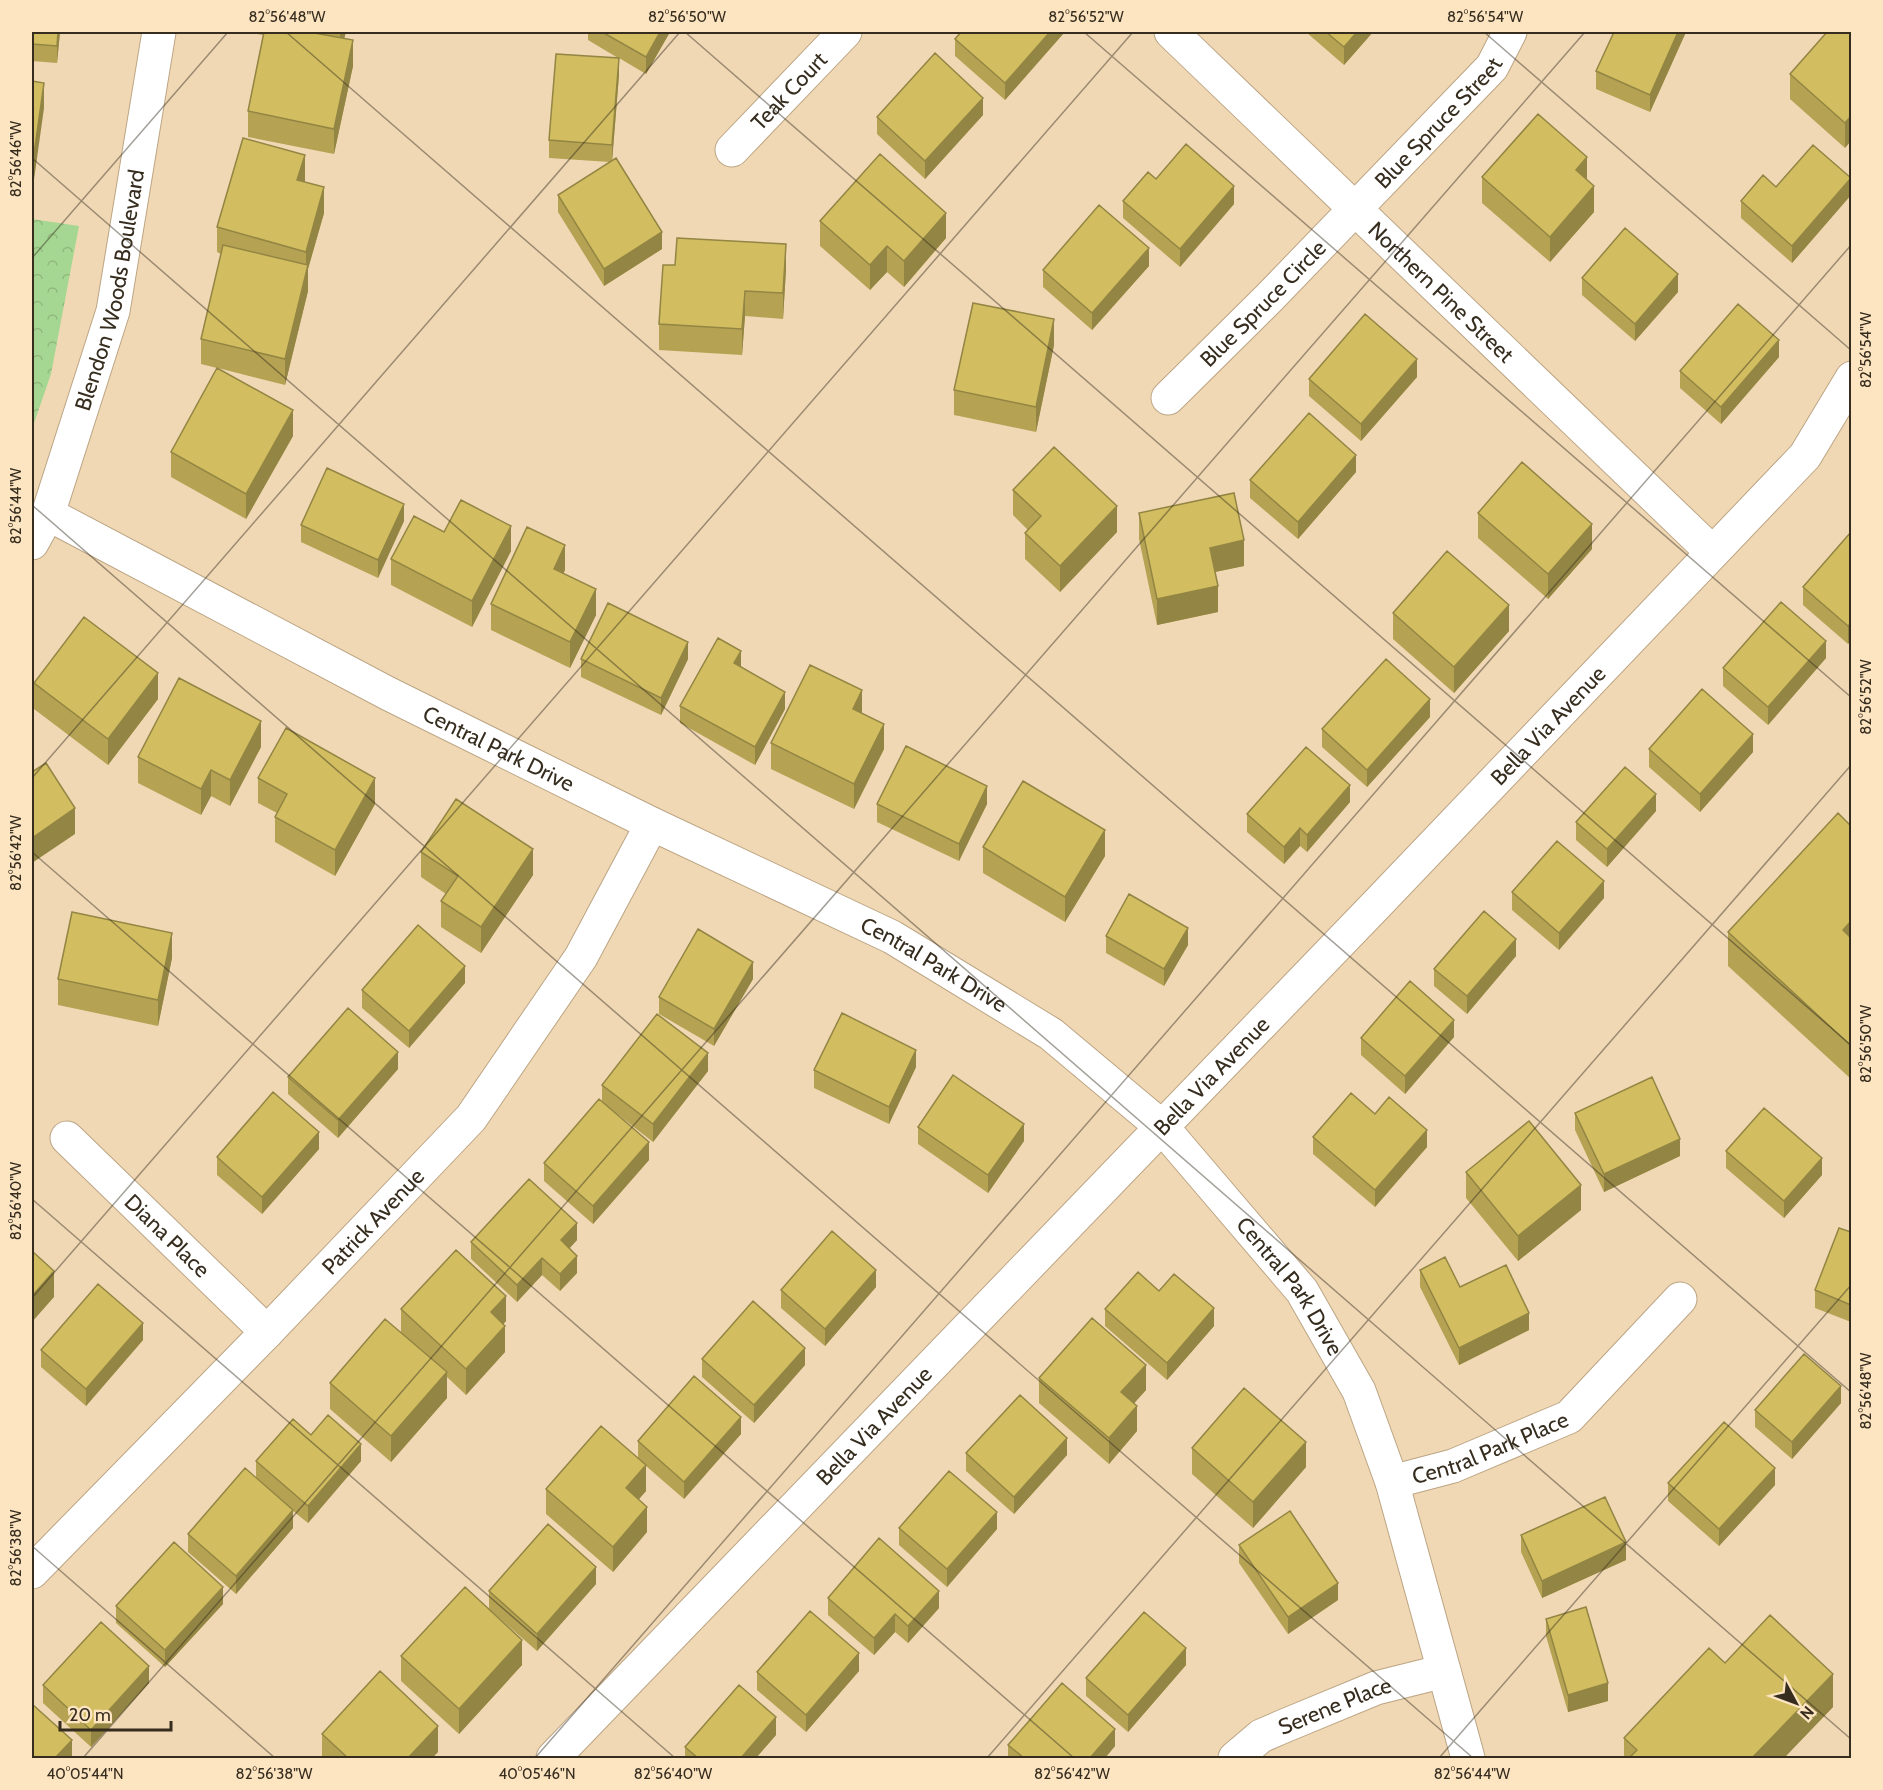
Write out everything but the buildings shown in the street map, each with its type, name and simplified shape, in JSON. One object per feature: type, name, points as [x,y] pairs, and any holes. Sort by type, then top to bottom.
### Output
[{"type":"street","name":"Blendon Woods Boulevard","points":[[32,543],[48,514],[113,310],[159,32]]},
{"type":"street","name":"Teak Court","points":[[732,150],[845,32]]},
{"type":"street","name":"Northern Pine Street","points":[[1171,32],[1712,552]]},
{"type":"street","name":"Blue Spruce Street","points":[[1355,208],[1492,67],[1510,32]]},
{"type":"street","name":"Blue Spruce Circle","points":[[1168,398],[1355,208]]},
{"type":"street","name":"Bella Via Avenue","points":[[553,1758],[1378,903],[1805,456],[1851,378]]},
{"type":"street","name":"Central Park Drive","points":[[48,514],[389,694],[652,824],[892,937],[1051,1034],[1162,1127],[1302,1292],[1359,1391],[1392,1482],[1468,1758]]},
{"type":"street","name":"Patrick Avenue","points":[[32,1572],[267,1332],[471,1118],[581,957],[652,824]]},
{"type":"street","name":"Diana Place","points":[[67,1138],[267,1332]]},
{"type":"street","name":"Central Park Place","points":[[1392,1482],[1453,1466],[1569,1417],[1680,1299]]},
{"type":"street","name":"Serene Place","points":[[1235,1758],[1261,1736],[1376,1688],[1444,1671]]},
{"type":"green space","points":[[32,219],[79,226],[51,374],[32,429]]}]
